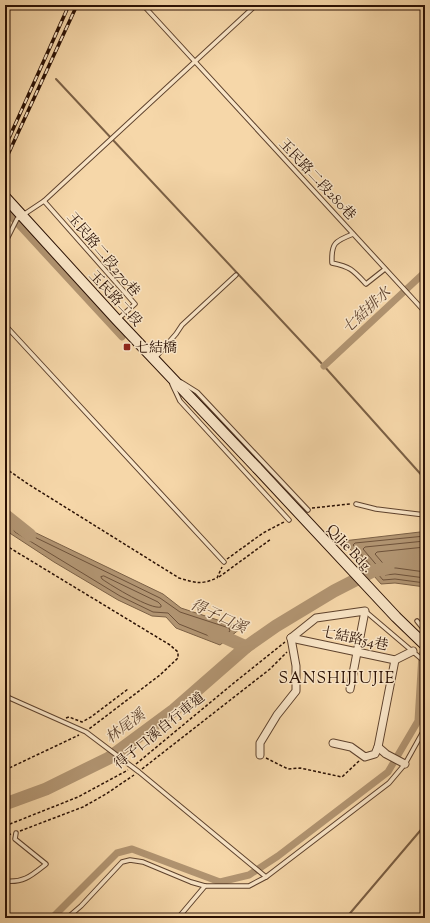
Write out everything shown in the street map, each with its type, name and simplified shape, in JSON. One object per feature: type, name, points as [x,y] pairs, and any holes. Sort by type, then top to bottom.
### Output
[{"type":"street","name":"玉民路二段","points":[[5,198],[117,320],[257,468]]},
{"type":"street","name":"QiJie Bdg.","points":[[257,468],[391,612],[425,645]]},
{"type":"street","points":[[260,755],[260,742],[277,715],[296,691],[296,666],[291,638],[316,618],[365,611],[350,689]]},
{"type":"street","name":"七結路54巷","points":[[291,638],[395,660],[413,651]]},
{"type":"street","points":[[333,743],[352,747],[365,758],[375,754],[378,747],[395,660]]},
{"type":"street","points":[[378,747],[386,754],[405,764]]},
{"type":"lane","name":"玉民路二段280巷","points":[[143,5],[425,312]]},
{"type":"lane","points":[[5,244],[17,219],[44,200],[256,5]]},
{"type":"lane","name":"玉民路二段270巷","points":[[44,200],[135,304],[117,320]]},
{"type":"lane","points":[[353,234],[339,240],[334,245],[332,263],[346,266],[354,271],[366,284],[385,269]]},
{"type":"lane","points":[[154,359],[182,326],[236,275]]},
{"type":"lane","points":[[5,325],[224,562]]},
{"type":"lane","points":[[167,372],[197,392],[308,510]]},
{"type":"lane","points":[[167,372],[180,401],[289,520]]},
{"type":"lane","points":[[356,504],[376,509],[425,515]]},
{"type":"lane","points":[[365,611],[425,662]]},
{"type":"lane","points":[[417,621],[425,631]]},
{"type":"lane","points":[[5,696],[86,732],[133,767],[266,877]]},
{"type":"lane","points":[[67,918],[81,906],[122,862],[130,860],[143,862],[191,882],[205,886],[249,886],[266,877],[388,783],[405,764],[425,728]]},
{"type":"lane","points":[[5,881],[27,878],[46,864],[15,839],[16,833]]},
{"type":"lane","points":[[178,918],[205,886]]},
{"type":"path","points":[[5,468],[28,484],[179,578],[197,583],[204,583],[217,578],[271,539]]},
{"type":"path","points":[[5,545],[170,645],[178,652],[178,658],[160,675],[86,732],[5,770]]},
{"type":"path","points":[[217,578],[224,562]]},
{"type":"path","name":"得子口溪自行車道","points":[[5,826],[78,797],[133,767],[235,682],[291,638]]},
{"type":"path","points":[[16,833],[83,806],[106,794],[139,772],[270,669],[292,648]]},
{"type":"path","points":[[61,715],[82,722],[128,689]]},
{"type":"path","points":[[260,755],[288,769],[300,768],[342,777],[361,759],[365,758]]},
{"type":"water","points":[[5,518],[163,594],[181,608],[230,624],[246,624],[220,645],[176,628],[166,617],[152,616],[118,600],[54,562],[5,530]]},
{"type":"water","points":[[425,532],[425,587],[395,583],[381,584],[343,541]]},
{"type":"waterway","points":[[5,25],[9,5]]},
{"type":"waterway","points":[[56,79],[324,366],[425,479]]},
{"type":"waterway","points":[[5,210],[122,337]]},
{"type":"waterway","name":"七結排水","points":[[324,366],[425,272]]},
{"type":"waterway","name":"得子口溪","points":[[5,515],[30,535]]},
{"type":"waterway","name":"林尾溪","points":[[5,804],[46,789],[109,758],[174,710],[246,647],[276,626],[334,591],[373,571],[388,568]]},
{"type":"waterway","name":"得子口溪","points":[[213,632],[246,647]]},
{"type":"waterway","points":[[52,918],[117,853],[132,849],[220,882],[249,875],[278,856],[388,772],[418,721],[422,654],[425,652]]},
{"type":"waterway","points":[[346,918],[425,825]]},
{"type":"railway","points":[[5,147],[69,5]]},
{"type":"railway","points":[[5,161],[77,5]]},
{"type":"place","name":"七結橋","points":[[127,347]]},
{"type":"district","name":"SANSHIJIUJIE","points":[[337,677]]}]
